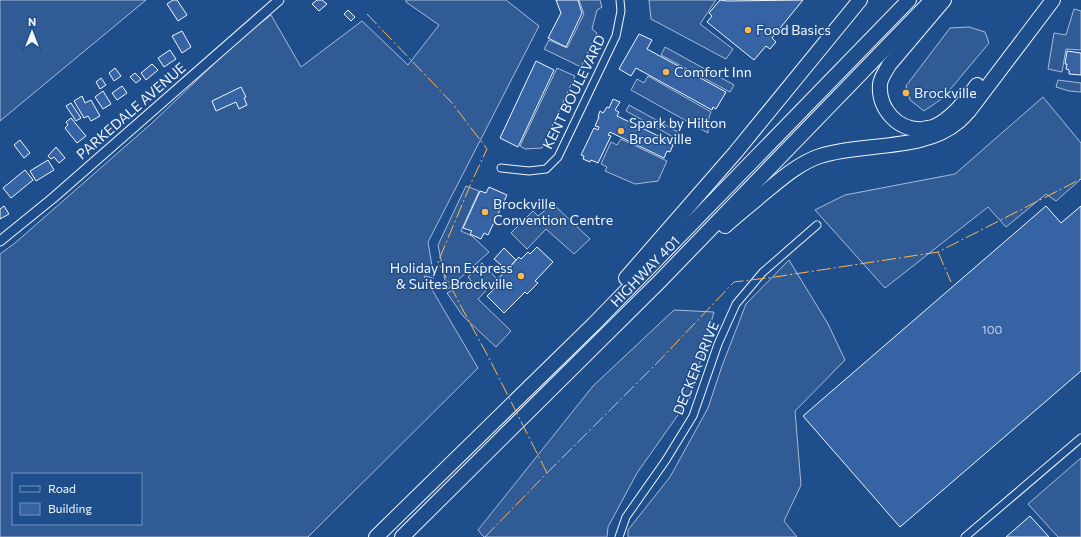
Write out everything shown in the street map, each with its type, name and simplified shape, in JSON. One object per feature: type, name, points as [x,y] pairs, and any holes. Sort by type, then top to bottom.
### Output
[{"type":"highway","points":[[594,324],[611,296],[735,153],[860,0]]},
{"type":"highway","name":"HIGHWAY 401","points":[[376,537],[594,324],[909,0]]},
{"type":"highway","name":"HIGHWAY 401","points":[[402,537],[659,282],[932,0]]},
{"type":"highway","points":[[944,0],[889,65],[880,83],[882,104],[886,111],[893,119],[907,127],[917,129],[932,128],[950,116],[972,92],[1041,0]]},
{"type":"highway","points":[[659,282],[676,272],[734,218],[786,175],[804,164],[820,156],[848,150],[918,141],[943,132],[958,122],[969,111],[1053,0]]},
{"type":"street","name":"PARKEDALE AVENUE","points":[[0,241],[53,198],[279,0]]},
{"type":"street","name":"KENT BOULEVARD","points":[[500,168],[529,171],[546,169],[558,157],[616,36],[620,11],[620,0]]},
{"type":"street","name":"DECKER DRIVE","points":[[619,537],[626,517],[666,460],[693,416],[718,344],[736,304],[763,272],[817,225]]},
{"type":"street","points":[[965,537],[1081,438]]},
{"type":"shaded area","points":[[0,0],[146,0],[0,121]]},
{"type":"shaded area","points":[[406,0],[506,0],[539,26],[428,242],[434,278],[424,276],[478,368],[308,537],[0,537],[0,254],[15,243],[152,123],[239,40],[271,15],[301,67],[362,21],[408,65],[439,25],[406,2]]},
{"type":"shaded area","points":[[579,0],[600,0],[602,7],[597,10],[592,29],[597,33],[581,67],[544,49],[549,40],[567,48],[584,14]]},
{"type":"shaded area","points":[[649,0],[716,0],[700,24],[733,49],[726,59],[651,19]]},
{"type":"shaded area","points":[[1074,9],[1081,11],[1081,50],[1066,49],[1062,72],[1048,69],[1054,33],[1066,35]]},
{"type":"shaded area","points":[[969,27],[985,32],[989,43],[943,98],[924,111],[910,100],[906,86],[950,28]]},
{"type":"shaded area","points":[[665,47],[734,85],[730,92],[661,55]]},
{"type":"shaded area","points":[[557,68],[575,76],[542,148],[525,149],[520,146]]},
{"type":"shaded area","points":[[648,76],[711,112],[709,117],[708,133],[631,90],[637,79],[644,83]]},
{"type":"shaded area","points":[[1058,80],[1081,83],[1081,92],[1069,91],[1056,87]]},
{"type":"shaded area","points":[[1043,97],[1081,143],[1081,179],[1056,201],[1046,194],[1006,227],[988,207],[885,288],[815,210],[845,195],[955,174]]},
{"type":"shaded area","points":[[629,105],[678,132],[675,138],[626,111]]},
{"type":"shaded area","points":[[621,139],[667,161],[658,181],[635,184],[605,171],[607,167],[601,164],[611,142],[617,145]]},
{"type":"shaded area","points":[[466,186],[479,191],[461,231],[472,236],[489,252],[447,290],[438,245]]},
{"type":"shaded area","points":[[553,204],[590,239],[574,254],[546,229],[527,249],[511,233],[533,211],[538,216]]},
{"type":"shaded area","points":[[789,260],[828,324],[845,360],[795,411],[801,485],[784,521],[797,537],[628,537],[628,530],[670,477],[708,408],[722,366],[746,304]]},
{"type":"shaded area","points":[[482,263],[497,279],[478,299],[511,331],[496,347],[463,316],[447,293],[472,282],[468,277]]},
{"type":"shaded area","points":[[674,310],[714,312],[690,398],[637,473],[608,527],[607,537],[484,537],[478,530],[593,386]]},
{"type":"shaded area","points":[[1081,458],[1081,537],[1058,537],[1028,504]]},
{"type":"building","points":[[173,0],[177,0],[187,15],[178,21],[167,4]]},
{"type":"building","points":[[317,0],[322,0],[327,4],[319,11],[312,4]]},
{"type":"building","points":[[556,0],[578,0],[582,13],[566,47],[548,38],[561,13]]},
{"type":"building","name":"Food Basics","points":[[720,0],[803,0],[772,38],[776,42],[770,49],[766,46],[754,60],[707,22],[712,16],[709,13]]},
{"type":"building","points":[[348,10],[355,17],[351,21],[344,14]]},
{"type":"building","points":[[182,31],[191,47],[182,53],[172,36]]},
{"type":"building","name":"Comfort Inn","points":[[639,34],[652,40],[647,49],[726,92],[716,109],[713,107],[712,110],[636,68],[631,76],[619,69]]},
{"type":"building","points":[[170,50],[176,59],[164,67],[158,58]]},
{"type":"building","points":[[1067,51],[1081,53],[1081,75],[1069,74],[1069,70],[1066,69],[1067,64],[1065,64]]},
{"type":"building","points":[[536,61],[554,70],[518,147],[500,138]]},
{"type":"building","points":[[152,64],[158,70],[146,80],[141,73]]},
{"type":"building","points":[[115,68],[121,76],[114,81],[109,73]]},
{"type":"building","points":[[135,73],[141,79],[136,83],[130,77]]},
{"type":"building","points":[[101,78],[106,85],[100,89],[96,82]]},
{"type":"building","points":[[122,86],[127,93],[117,100],[112,93]]},
{"type":"building","points":[[241,87],[246,97],[244,98],[247,105],[239,109],[236,102],[216,111],[212,101]]},
{"type":"building","points":[[103,91],[111,104],[103,109],[95,97]]},
{"type":"building","points":[[82,96],[85,103],[91,100],[100,116],[91,121],[88,116],[84,118],[74,101]]},
{"type":"building","name":"Spark by Hilton Brockville","points":[[613,99],[620,102],[615,110],[619,112],[617,116],[671,142],[670,144],[673,145],[670,152],[667,151],[664,158],[610,132],[608,135],[611,136],[598,163],[583,159],[584,156],[581,155],[594,128],[598,130],[599,127],[595,126],[600,111],[603,113],[607,107],[609,108]]},
{"type":"building","points":[[71,103],[81,118],[76,121],[66,106]]},
{"type":"building","points":[[71,118],[86,136],[77,143],[65,128],[68,125],[66,122]]},
{"type":"building","points":[[20,140],[30,153],[24,158],[14,145]]},
{"type":"building","points":[[56,147],[65,158],[59,163],[54,157],[51,159],[48,156]]},
{"type":"building","points":[[48,160],[54,170],[36,181],[30,171]]},
{"type":"building","points":[[25,170],[33,180],[11,198],[3,188]]},
{"type":"building","name":"Brockville Convention Centre","points":[[489,187],[507,195],[488,235],[484,233],[481,239],[470,234],[472,231],[463,228],[480,191],[486,193]]},
{"type":"building","points":[[4,206],[9,214],[0,219],[0,209]]},
{"type":"building","points":[[1046,206],[1061,223],[1081,206],[1081,371],[900,527],[803,416]]},
{"type":"building","name":"Holiday Inn Express & Suites Brockville","points":[[537,247],[553,262],[535,281],[538,283],[527,294],[525,292],[504,313],[487,296],[497,286],[494,283],[519,257],[521,259],[528,252],[530,254]]},
{"type":"building","points":[[504,248],[516,260],[507,270],[494,259]]},
{"type":"building","points":[[1030,516],[1049,537],[1006,537]]},
{"type":"power","points":[[367,14],[452,103],[487,149],[438,262],[490,360],[547,473]]},
{"type":"power","points":[[485,537],[657,363],[734,282],[938,252],[1081,179]]},
{"type":"power","points":[[938,252],[951,282]]},
{"type":"place","name":"Food Basics","points":[[748,30]]},
{"type":"place","name":"Comfort Inn","points":[[666,72]]},
{"type":"place","name":"Brockville","points":[[906,93]]},
{"type":"place","name":"Spark by Hilton Brockville","points":[[621,131]]},
{"type":"place","name":"Brockville Convention Centre","points":[[485,212]]},
{"type":"place","name":"Holiday Inn Express & Suites Brockville","points":[[521,276]]}]
